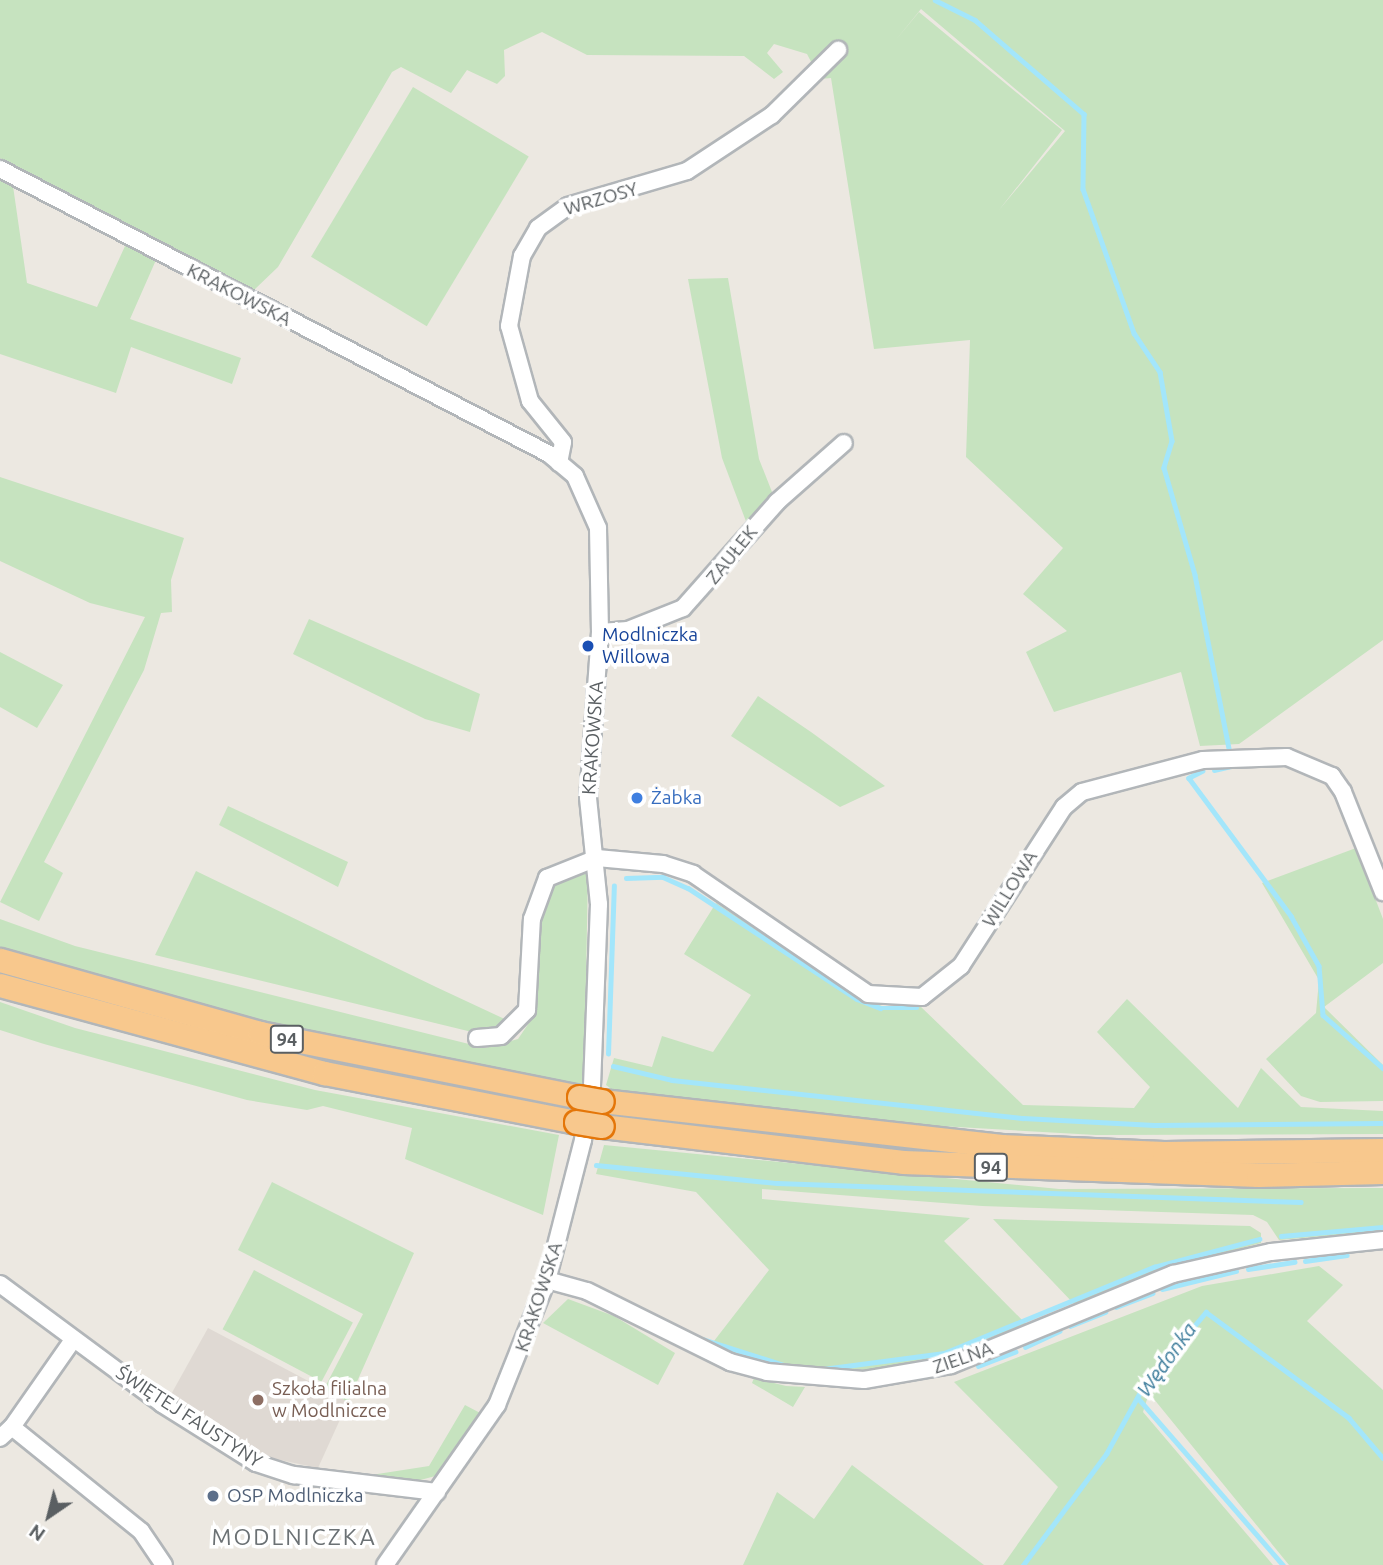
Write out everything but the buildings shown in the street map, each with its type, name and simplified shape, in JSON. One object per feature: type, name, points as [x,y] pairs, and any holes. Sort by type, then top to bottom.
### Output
[{"type":"highway","name":"94","points":[[0,960],[260,1033],[603,1101],[1001,1146],[1177,1153],[1383,1150]]},
{"type":"highway","name":"94","points":[[0,985],[324,1073],[602,1126],[904,1162],[1217,1174],[1383,1172]]},
{"type":"street","name":"WRZOSY","points":[[559,463],[560,435],[537,414],[509,326],[522,256],[538,228],[568,206],[687,171],[772,115],[838,50]]},
{"type":"street","name":"KRAKOWSKA","points":[[0,169],[520,440],[559,463],[583,489],[598,528],[600,632],[589,798],[597,858],[592,1086],[547,1280],[497,1405],[385,1565]]},
{"type":"street","points":[[520,440],[537,414]]},
{"type":"street","name":"ZAUŁEK","points":[[600,632],[628,630],[682,608],[777,502],[844,443]]},
{"type":"street","name":"WILLOWA","points":[[597,858],[663,864],[693,874],[868,994],[922,997],[961,966],[1057,816],[1082,792],[1203,761],[1287,757],[1317,766],[1338,784],[1383,892]]},
{"type":"street","points":[[477,1038],[502,1036],[527,1010],[532,919],[547,877],[597,858]]},
{"type":"street","name":"ZIELNA","points":[[547,1280],[587,1291],[730,1362],[767,1372],[864,1380],[951,1365],[1173,1274],[1271,1252],[1383,1240]]},
{"type":"street","name":"ŚWIĘTEJ FAUSTYNY","points":[[0,1284],[73,1340],[273,1471],[437,1492]]},
{"type":"street","points":[[73,1340],[6,1432],[141,1531],[164,1565]]},
{"type":"shaded area","name":"Szkoła filialna w Modlniczce","points":[[208,1328],[348,1402],[318,1468],[271,1458],[169,1398]]},
{"type":"green space","points":[[0,0],[1383,0],[1383,640],[1239,744],[1200,746],[1181,672],[1054,712],[1026,652],[1067,631],[1023,594],[1063,548],[966,457],[970,340],[874,349],[831,78],[820,79],[807,54],[774,44],[767,53],[783,72],[774,79],[744,56],[587,55],[542,32],[504,50],[505,76],[497,84],[467,70],[451,93],[401,67],[392,72],[278,267],[253,291],[0,158]],"holes":[[[921,9],[1065,131],[999,210],[1062,130],[919,12],[895,41]]]},
{"type":"green space","points":[[413,87],[529,157],[427,326],[311,257]]},
{"type":"green space","points":[[0,179],[13,186],[27,283],[97,307],[126,244],[156,260],[130,319],[241,358],[232,384],[131,347],[116,393],[0,354]]},
{"type":"green space","points":[[728,278],[759,459],[774,497],[747,524],[722,458],[688,279]]},
{"type":"green space","points":[[0,477],[184,538],[171,580],[172,612],[161,613],[144,670],[44,862],[63,873],[39,921],[0,902],[145,617],[90,603],[0,561]]},
{"type":"green space","points":[[309,619],[480,694],[470,732],[425,719],[293,654]]},
{"type":"green space","points":[[0,652],[63,685],[37,728],[0,707]]},
{"type":"green space","points":[[758,696],[885,786],[840,807],[731,736]]},
{"type":"green space","points":[[228,806],[348,862],[338,887],[219,825]]},
{"type":"green space","points":[[1356,848],[1383,919],[1383,963],[1324,1007],[1383,1065],[1383,1101],[1320,1102],[1301,1096],[1266,1059],[1316,1013],[1319,980],[1262,883]]},
{"type":"green space","points":[[196,871],[511,1022],[491,1033],[472,1032],[155,955]]},
{"type":"green space","points":[[573,872],[588,872],[584,1085],[236,1017],[0,948],[0,919],[75,946],[485,1048],[518,1039],[533,1017],[542,915],[552,886]]},
{"type":"green space","points":[[716,903],[858,998],[882,1006],[920,1006],[1023,1105],[1134,1108],[1150,1087],[1097,1032],[1127,999],[1238,1108],[1261,1068],[1301,1107],[1383,1111],[1383,1134],[1096,1135],[888,1123],[614,1091],[606,1085],[614,1058],[652,1067],[662,1036],[713,1052],[751,995],[684,954]]},
{"type":"green space","points":[[0,1002],[75,1028],[315,1090],[559,1135],[543,1215],[405,1159],[412,1128],[323,1106],[307,1110],[247,1100],[44,1044],[0,1030]]},
{"type":"green space","points":[[604,1145],[1059,1189],[1383,1188],[1383,1231],[1279,1240],[1267,1222],[1253,1215],[982,1206],[762,1189],[762,1199],[970,1218],[944,1241],[1027,1325],[898,1369],[793,1371],[743,1359],[714,1341],[769,1270],[696,1192],[596,1174]]},
{"type":"green space","points":[[272,1182],[414,1253],[348,1402],[324,1389],[363,1314],[238,1250]]},
{"type":"green space","points":[[993,1219],[1250,1226],[1261,1233],[1261,1243],[1169,1267],[1074,1304]]},
{"type":"green space","points":[[1319,1266],[1343,1285],[1307,1321],[1383,1390],[1383,1565],[1289,1565],[1149,1393],[1143,1412],[1273,1565],[1003,1565],[1058,1487],[954,1382],[1202,1286]]},
{"type":"green space","points":[[254,1270],[353,1323],[321,1382],[223,1329]]},
{"type":"green space","points":[[568,1299],[614,1316],[675,1353],[658,1385],[543,1323]]},
{"type":"green space","points":[[754,1378],[786,1386],[805,1387],[793,1407],[752,1383]]},
{"type":"green space","points":[[465,1405],[484,1415],[439,1475],[413,1482],[371,1475],[429,1466]]},
{"type":"green space","points":[[852,1465],[984,1565],[743,1565],[777,1492],[814,1519]]},
{"type":"waterway","points":[[935,0],[975,20],[1084,114],[1083,189],[1134,333],[1160,372],[1172,441],[1164,468],[1195,575],[1229,749]]},
{"type":"waterway","points":[[1214,770],[1232,766]]},
{"type":"waterway","points":[[1203,771],[1189,778],[1291,916],[1319,966],[1323,1015],[1383,1068]]},
{"type":"waterway","points":[[626,878],[663,877],[688,888],[857,999],[880,1008],[917,1008]]},
{"type":"waterway","points":[[608,1054],[614,886]]},
{"type":"waterway","points":[[613,1066],[672,1080],[1023,1118],[1154,1125],[1383,1123]]},
{"type":"waterway","points":[[596,1165],[777,1183],[1301,1202]]},
{"type":"waterway","points":[[1281,1236],[1383,1227]]},
{"type":"waterway","points":[[823,1369],[944,1353],[1154,1267],[1259,1239]]},
{"type":"waterway","points":[[1305,1261],[1347,1255]]},
{"type":"waterway","points":[[1248,1269],[1294,1262]]},
{"type":"waterway","points":[[1162,1289],[1236,1271]]},
{"type":"waterway","points":[[1116,1307],[1152,1293]]},
{"type":"waterway","points":[[1070,1326],[1105,1312]]},
{"type":"waterway","name":"Wędonka","points":[[1023,1565],[1106,1454],[1143,1387],[1206,1312],[1349,1418],[1383,1458]]},
{"type":"waterway","points":[[1025,1347],[1059,1331]]},
{"type":"waterway","points":[[702,1339],[787,1366]]},
{"type":"waterway","points":[[978,1366],[1015,1352]]},
{"type":"waterway","points":[[1138,1398],[1283,1565]]},
{"type":"place","name":"Modlniczka Willowa","points":[[588,646]]},
{"type":"place","name":"Żabka","points":[[637,798]]},
{"type":"place","name":"Szkoła filialna w Modlniczce","points":[[258,1400]]},
{"type":"place","name":"OSP Modlniczka","points":[[213,1496]]},
{"type":"district","name":"MODLNICZKA","points":[[294,1537]]}]
